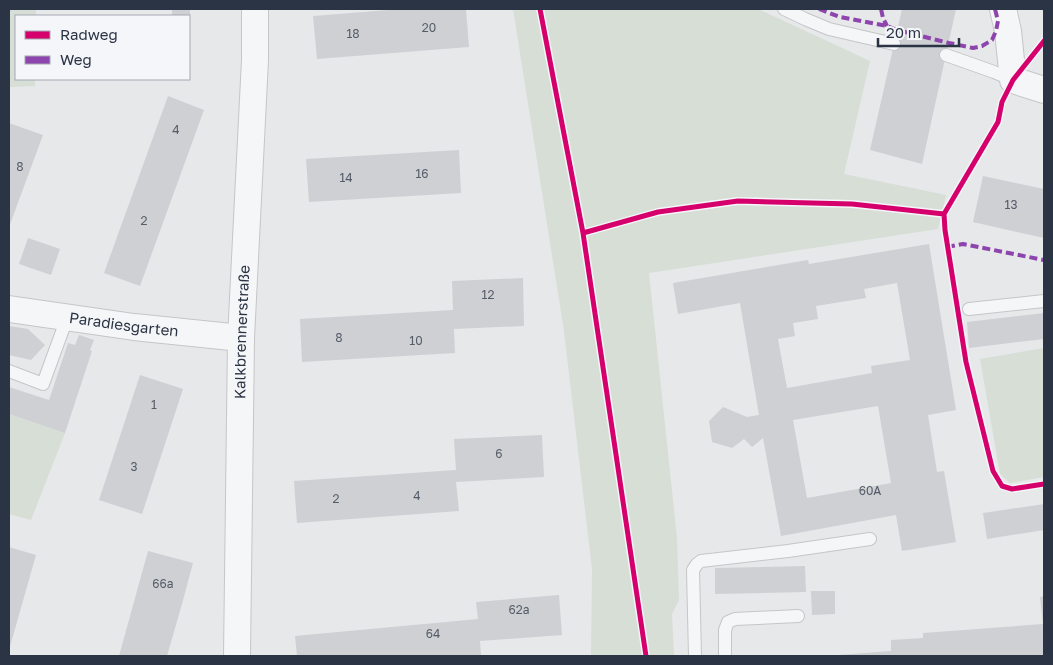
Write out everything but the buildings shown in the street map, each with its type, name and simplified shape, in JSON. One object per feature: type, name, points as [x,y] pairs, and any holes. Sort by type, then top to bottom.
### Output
[{"type":"street","name":"Kalkbrennerstraße","points":[[237,656],[241,338],[255,60],[255,9]]},
{"type":"street","points":[[1003,9],[1008,31],[1013,80],[1044,90]]},
{"type":"street","name":"Paradiesgarten","points":[[9,308],[134,327],[241,338]]},
{"type":"lane","points":[[784,9],[828,28],[894,44]]},
{"type":"lane","points":[[946,55],[1013,80]]},
{"type":"lane","points":[[968,309],[1044,300]]},
{"type":"lane","points":[[9,371],[44,384],[67,318]]},
{"type":"lane","points":[[695,656],[694,570],[696,564],[701,561],[870,539]]},
{"type":"lane","points":[[725,656],[725,630],[728,622],[735,619],[798,616]]},
{"type":"shaded area","points":[[9,9],[36,9],[36,15],[15,15],[15,80],[35,80],[35,86],[9,87]]},
{"type":"shaded area","points":[[513,9],[758,9],[870,61],[844,174],[946,195],[938,229],[649,273],[677,538],[679,600],[672,614],[674,656],[591,656],[592,569],[564,331]]},
{"type":"shaded area","points":[[1044,348],[1044,477],[1010,483],[1000,474],[980,359]]},
{"type":"shaded area","points":[[9,414],[65,433],[31,520],[9,514]]},
{"type":"marked path","points":[[819,9],[840,17],[887,26],[973,48],[982,46],[992,40],[998,21],[995,9]]},
{"type":"marked path","points":[[881,9],[887,26]]},
{"type":"marked path","points":[[947,247],[963,244],[1044,260]]},
{"type":"cycle path","points":[[540,9],[583,233],[646,656]]},
{"type":"cycle path","points":[[1044,41],[1013,80],[1002,102],[998,122],[944,214],[966,362],[993,471],[1002,486],[1012,489],[1044,484]]},
{"type":"cycle path","points":[[583,233],[658,212],[738,201],[852,204],[944,214]]}]
